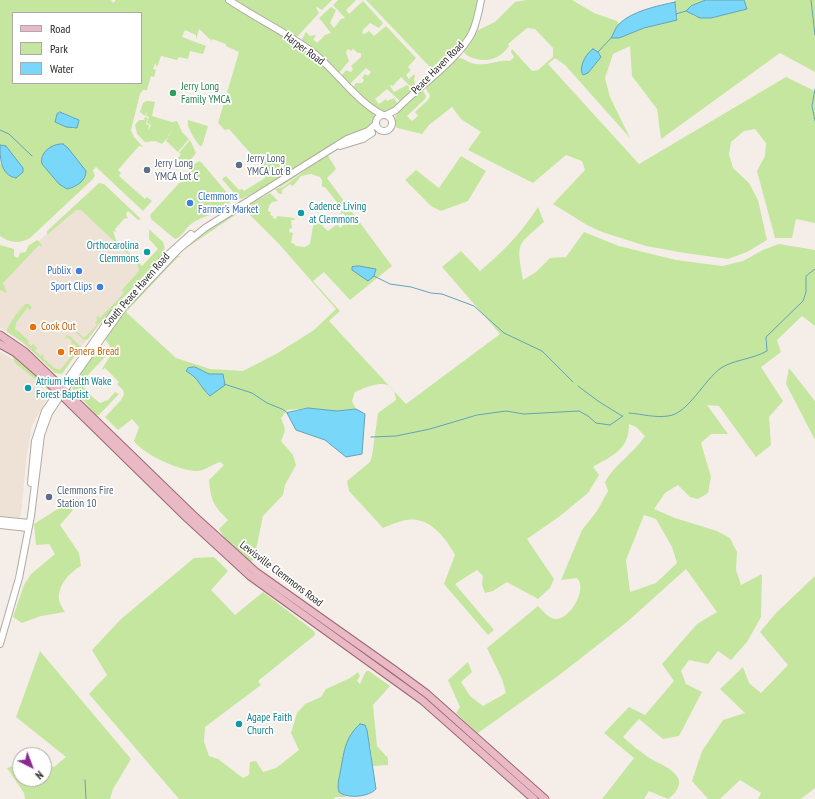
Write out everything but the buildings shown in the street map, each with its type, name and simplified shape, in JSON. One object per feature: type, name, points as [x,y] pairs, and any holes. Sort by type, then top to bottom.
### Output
[{"type":"main road","name":"Harper Road","points":[[229,0],[296,40],[315,55],[372,108],[384,115]]},
{"type":"main road","name":"Peace Haven Road","points":[[384,115],[396,110],[465,43],[471,34],[476,21],[481,0]]},
{"type":"main road","name":"Harper Road","points":[[372,108],[376,121]]},
{"type":"main road","name":"Peace Haven Road","points":[[392,121],[396,110]]},
{"type":"main road","points":[[384,115],[390,117],[392,121],[390,129],[376,131],[363,139],[333,148],[346,139],[368,131],[376,121],[384,115]]},
{"type":"main road","points":[[376,121],[381,131]]},
{"type":"main road","name":"South Peace Haven Road","points":[[0,644],[19,578],[28,526],[35,441],[45,411],[119,313],[174,254],[205,228],[333,148]]},
{"type":"main road","name":"Lewisville Clemmons Road","points":[[0,335],[21,348],[61,391],[212,543],[250,576],[422,700],[534,799]]},
{"type":"main road","name":"Lewisville Clemmons Road","points":[[0,344],[28,363],[61,391],[197,519],[256,572],[426,694],[545,799]]},
{"type":"main road","points":[[0,520],[28,526]]},
{"type":"main road","points":[[0,525],[28,526]]},
{"type":"shaded area","points":[[78,206],[145,272],[58,374],[12,334],[0,328],[0,282],[34,245]]},
{"type":"shaded area","points":[[0,352],[22,364],[49,395],[32,425],[26,461],[21,515],[19,518],[0,516]]},
{"type":"green space","points":[[0,0],[111,0],[113,3],[116,0],[225,0],[293,42],[317,59],[374,114],[374,122],[371,127],[242,199],[238,198],[222,179],[226,176],[239,190],[242,189],[244,191],[265,178],[264,174],[266,171],[229,129],[225,130],[218,123],[239,52],[226,46],[226,44],[212,39],[212,41],[199,29],[196,40],[196,35],[185,30],[182,37],[206,46],[203,54],[190,51],[188,59],[179,57],[177,60],[161,56],[157,67],[155,63],[153,69],[156,70],[154,77],[151,76],[147,90],[143,90],[140,94],[131,130],[134,137],[143,147],[139,146],[118,170],[121,173],[119,176],[145,199],[147,197],[152,201],[143,211],[96,167],[93,170],[95,176],[92,180],[30,238],[18,242],[7,240],[0,236],[0,163],[14,178],[23,172],[3,145],[0,145]],"holes":[[[60,112],[76,118],[74,129],[58,124]]]},
{"type":"green space","points":[[232,0],[332,0],[322,10],[317,7],[316,8],[319,13],[298,36],[294,37]]},
{"type":"green space","points":[[338,0],[356,0],[346,10],[349,14],[363,1],[383,23],[379,28],[370,23],[362,33],[364,34],[369,31],[374,36],[386,26],[416,58],[408,67],[411,70],[406,75],[409,79],[414,74],[416,88],[414,90],[401,77],[393,86],[390,86],[394,92],[407,85],[413,91],[400,101],[387,89],[375,99],[379,104],[386,99],[387,101],[394,98],[398,104],[392,110],[385,113],[373,106],[353,87],[356,83],[362,83],[364,80],[362,78],[365,74],[368,76],[371,72],[366,68],[350,84],[341,76],[346,70],[351,72],[353,69],[351,66],[361,57],[361,53],[358,53],[353,49],[351,51],[348,49],[346,52],[349,61],[339,73],[303,42],[302,39],[306,32],[310,36],[316,36],[313,39],[317,43],[325,35],[331,33],[319,18],[331,7],[336,10],[330,23],[334,28],[341,19],[345,18],[333,5]]},
{"type":"green space","points":[[366,0],[479,0],[474,20],[464,40],[451,58],[435,70],[430,67]]},
{"type":"green space","points":[[527,0],[572,0],[594,13],[617,21],[619,24],[612,38],[619,38],[644,28],[678,19],[675,0],[706,0],[691,6],[693,16],[711,18],[746,9],[744,0],[815,0],[815,72],[780,53],[661,139],[657,109],[632,76],[630,46],[613,54],[605,78],[610,97],[630,138],[565,65],[555,58],[548,64],[639,164],[786,77],[815,91],[815,223],[796,219],[792,238],[775,238],[757,171],[765,156],[766,143],[755,129],[744,131],[731,142],[729,154],[733,168],[749,183],[758,200],[767,240],[747,252],[728,259],[646,246],[602,232],[587,225],[553,204],[585,170],[582,161],[566,155],[533,183],[468,150],[481,132],[461,119],[452,107],[429,125],[422,134],[397,128],[395,122],[396,116],[402,106],[422,89],[426,96],[425,99],[407,116],[412,121],[418,116],[415,112],[429,99],[430,95],[424,86],[456,58],[462,58],[473,63],[480,64],[510,61],[514,57],[511,52],[512,49],[532,71],[538,70],[553,57],[553,48],[535,29],[527,28],[508,44],[509,46],[505,51],[494,58],[483,60],[465,54],[463,48],[474,32],[495,22],[515,2]]},
{"type":"green space","points":[[146,101],[155,102],[152,116],[172,122],[177,121],[179,125],[173,129],[170,135],[168,134],[169,136],[162,144],[155,141],[145,142],[137,134],[135,125],[139,120],[144,120],[145,117],[148,118],[146,124],[149,125],[148,131],[151,125],[147,123],[149,117],[146,116],[147,110],[145,116],[140,112],[143,103]]},
{"type":"green space","points":[[188,120],[208,126],[202,146],[200,146],[191,133],[188,126]]},
{"type":"green space","points":[[179,125],[182,132],[189,139],[178,152],[166,141],[173,129]]},
{"type":"green space","points":[[190,140],[196,153],[190,161],[184,163],[178,158],[181,154],[179,153]]},
{"type":"green space","points":[[327,154],[336,169],[327,178],[392,266],[350,300],[324,272],[313,281],[340,311],[329,321],[390,386],[386,384],[374,385],[355,392],[352,401],[356,409],[337,411],[308,408],[287,410],[281,418],[285,429],[281,441],[293,455],[296,465],[285,485],[283,495],[263,516],[254,559],[249,563],[229,545],[219,529],[228,520],[216,506],[212,498],[209,480],[224,465],[220,462],[203,470],[197,471],[181,468],[154,457],[134,441],[139,427],[132,419],[118,430],[105,417],[121,400],[124,394],[123,390],[117,384],[119,382],[105,368],[103,370],[102,369],[112,353],[112,349],[105,339],[128,305],[175,256],[181,256],[177,258],[126,312],[176,358],[210,369],[243,371],[276,354],[314,330],[336,309],[279,244],[244,209],[188,247],[186,245],[197,235],[268,193],[251,204],[270,193],[278,201],[272,202],[269,206],[268,211],[271,212],[270,215],[273,216],[273,218],[276,219],[277,216],[295,218],[294,220],[291,220],[292,229],[290,228],[289,232],[293,233],[291,243],[295,244],[295,246],[305,247],[310,244],[313,226],[317,223],[329,221],[322,226],[328,231],[336,225],[336,221],[340,223],[338,226],[341,228],[344,222],[338,220],[337,217],[339,219],[341,217],[344,220],[347,218],[343,213],[341,214],[339,213],[341,213],[341,210],[337,208],[339,205],[325,187],[322,187],[322,180],[320,177],[311,174],[301,176],[293,186],[290,184],[282,190],[282,194],[279,194],[275,189],[283,187],[312,165],[282,186],[275,188]]},
{"type":"green space","points":[[461,156],[486,171],[468,201],[441,211],[431,206],[405,180],[416,170],[439,188]]},
{"type":"green space","points":[[199,161],[228,194],[230,202],[217,212],[201,218],[191,224],[182,235],[175,239],[151,219],[150,215],[192,169],[193,165]]},
{"type":"green space","points":[[99,183],[104,184],[141,219],[138,220],[128,211],[126,214],[128,219],[125,218],[115,229],[116,232],[113,231],[116,240],[142,266],[158,249],[149,239],[149,229],[163,242],[165,249],[154,265],[98,325],[88,339],[84,340],[74,331],[75,330],[84,338],[97,325],[95,323],[98,319],[96,318],[98,316],[100,318],[124,293],[122,290],[139,271],[137,263],[81,210],[76,210],[47,235],[47,231]]},
{"type":"green space","points":[[538,207],[544,222],[528,236],[520,246],[519,252],[523,280],[536,272],[550,258],[566,257],[584,232],[619,246],[676,260],[722,266],[743,261],[763,250],[779,244],[815,250],[815,326],[802,316],[777,340],[781,352],[761,367],[783,401],[769,417],[771,445],[756,457],[719,406],[707,405],[728,434],[711,434],[701,443],[711,477],[708,493],[698,499],[690,497],[678,485],[665,493],[654,509],[675,518],[717,531],[730,538],[737,552],[736,570],[741,585],[762,574],[761,617],[747,642],[731,660],[718,651],[708,664],[689,660],[681,671],[686,684],[702,692],[679,736],[663,739],[639,719],[623,737],[645,755],[676,774],[679,784],[675,793],[668,799],[649,791],[644,799],[602,799],[634,758],[604,733],[629,707],[645,715],[674,681],[662,664],[697,624],[717,612],[686,569],[627,622],[562,673],[478,733],[456,713],[460,707],[448,680],[468,662],[472,672],[461,682],[470,696],[483,706],[506,693],[502,679],[487,648],[538,606],[553,619],[561,618],[572,609],[579,596],[580,583],[577,578],[561,580],[582,530],[597,511],[608,491],[605,482],[609,476],[636,448],[645,436],[636,427],[629,424],[628,433],[623,446],[613,455],[593,467],[599,475],[588,493],[560,516],[527,539],[554,579],[550,588],[538,599],[507,582],[493,591],[485,593],[482,585],[483,576],[477,570],[455,584],[494,630],[488,635],[444,584],[455,555],[442,535],[423,521],[415,520],[401,521],[383,528],[349,491],[347,481],[370,462],[378,413],[396,400],[392,389],[406,404],[500,334],[442,267],[461,251],[480,271],[512,241]],"holes":[[[644,515],[656,519],[672,547],[677,563],[656,583],[630,592],[626,560]]]},
{"type":"green space","points":[[37,240],[42,247],[39,245],[3,283],[7,293],[0,290],[0,245],[14,249],[14,256],[18,258],[20,253],[26,252],[28,246]]},
{"type":"green space","points":[[24,303],[16,316],[25,304],[29,304],[32,307],[30,310],[27,308],[16,323],[15,331],[17,330],[29,341],[28,343],[31,346],[33,344],[37,348],[35,351],[41,356],[44,354],[43,358],[54,368],[60,370],[74,353],[74,348],[76,345],[71,344],[72,341],[67,337],[65,339],[66,335],[70,336],[81,347],[62,374],[55,373],[24,343],[7,332],[7,329],[15,316],[5,330]]},
{"type":"green space","points":[[100,348],[105,351],[106,356],[85,378],[83,386],[90,395],[100,403],[108,400],[115,392],[119,394],[99,415],[96,415],[72,388],[82,370]]},
{"type":"green space","points":[[12,355],[53,391],[52,393],[15,363]]},
{"type":"green space","points":[[789,368],[815,401],[815,440],[786,384]]},
{"type":"green space","points":[[67,503],[73,510],[60,525],[79,553],[81,566],[65,580],[60,590],[59,600],[65,612],[41,616],[22,623],[13,617],[24,585],[31,574],[55,554],[49,544],[36,545],[34,524]]},
{"type":"green space","points":[[214,557],[228,571],[211,590],[235,615],[263,592],[314,631],[315,635],[258,681],[261,685],[205,727],[204,742],[209,756],[218,759],[243,778],[249,775],[250,762],[256,761],[263,772],[276,768],[299,750],[291,733],[297,713],[305,704],[321,697],[326,689],[350,678],[358,672],[360,676],[357,681],[360,684],[366,671],[369,671],[390,686],[373,705],[377,746],[388,758],[388,765],[373,766],[370,745],[360,724],[351,734],[340,772],[339,790],[346,797],[335,797],[334,799],[179,799],[89,694],[107,675],[92,650],[121,619],[194,558]]},
{"type":"green space","points":[[815,576],[815,788],[801,799],[758,799],[761,793],[740,780],[720,799],[708,799],[692,781],[702,751],[723,720],[745,713],[720,689],[743,667],[749,683],[761,693],[788,665],[760,632],[776,613]]},
{"type":"green space","points":[[40,651],[131,759],[113,789],[110,799],[25,799],[24,793],[20,787],[52,787],[52,766],[54,767],[66,757],[16,717]]},
{"type":"green space","points":[[12,766],[12,775],[7,768]]},
{"type":"water","points":[[706,0],[744,0],[747,9],[711,18],[700,18],[686,11],[691,6]]},
{"type":"water","points":[[675,2],[677,20],[644,28],[619,38],[611,38],[624,19],[638,12]]},
{"type":"water","points":[[593,49],[598,52],[601,57],[588,73],[583,75],[581,69],[582,65],[590,51]]},
{"type":"water","points":[[60,112],[79,120],[77,128],[66,127],[55,122],[57,114]]},
{"type":"water","points":[[63,144],[68,148],[86,171],[86,175],[80,183],[67,189],[59,184],[42,164],[42,156],[47,150],[55,145]]},
{"type":"water","points":[[0,145],[6,146],[23,168],[23,172],[16,178],[7,173],[2,165]]},
{"type":"water","points":[[359,266],[376,269],[374,276],[368,281],[352,270],[352,267]]},
{"type":"water","points":[[195,367],[209,374],[223,374],[225,385],[210,396],[197,380],[186,371],[188,368]]},
{"type":"water","points":[[308,408],[337,411],[356,409],[365,414],[362,454],[346,457],[325,440],[296,430],[287,413]]},
{"type":"water","points":[[360,724],[365,725],[367,730],[376,789],[368,794],[347,796],[339,792],[339,780],[348,741],[355,729]]},
{"type":"waterway","points":[[811,0],[815,35]]},
{"type":"waterway","points":[[676,14],[686,11]]},
{"type":"waterway","points":[[598,52],[611,38]]},
{"type":"waterway","points":[[815,89],[812,106],[815,121]]},
{"type":"waterway","points":[[0,130],[9,134],[32,156]]},
{"type":"waterway","points":[[629,413],[658,417],[675,414],[689,403],[708,380],[721,368],[731,363],[756,356],[767,351],[766,337],[803,301],[806,292],[806,276],[815,269]]},
{"type":"waterway","points":[[374,276],[390,284],[442,294],[474,306],[504,333],[542,351],[573,382]]},
{"type":"waterway","points":[[224,384],[252,393],[267,403],[288,413]]},
{"type":"waterway","points":[[578,386],[622,416]]},
{"type":"waterway","points":[[371,437],[396,436],[430,429],[477,415],[506,411],[524,414],[579,411],[596,423],[610,425],[623,416]]},
{"type":"waterway","points":[[85,780],[86,799]]},
{"type":"place","name":"Jerry Long Family YMCA","points":[[173,93]]},
{"type":"place","name":"Jerry Long YMCA Lot B","points":[[239,165]]},
{"type":"place","name":"Jerry Long YMCA Lot C","points":[[147,170]]},
{"type":"place","name":"Clemmons Farmer's Market","points":[[190,203]]},
{"type":"place","name":"Cadence Living at Clemmons","points":[[301,213]]},
{"type":"place","name":"Orthocarolina Clemmons","points":[[147,252]]},
{"type":"place","name":"Publix","points":[[79,271]]},
{"type":"place","name":"Sport Clips","points":[[100,287]]},
{"type":"place","name":"Cook Out","points":[[33,327]]},
{"type":"place","name":"Panera Bread","points":[[61,352]]},
{"type":"place","name":"Atrium Health Wake Forest Baptist","points":[[28,388]]},
{"type":"place","name":"Clemmons Fire Station 10","points":[[49,497]]},
{"type":"place","name":"Agape Faith Church","points":[[239,724]]}]
